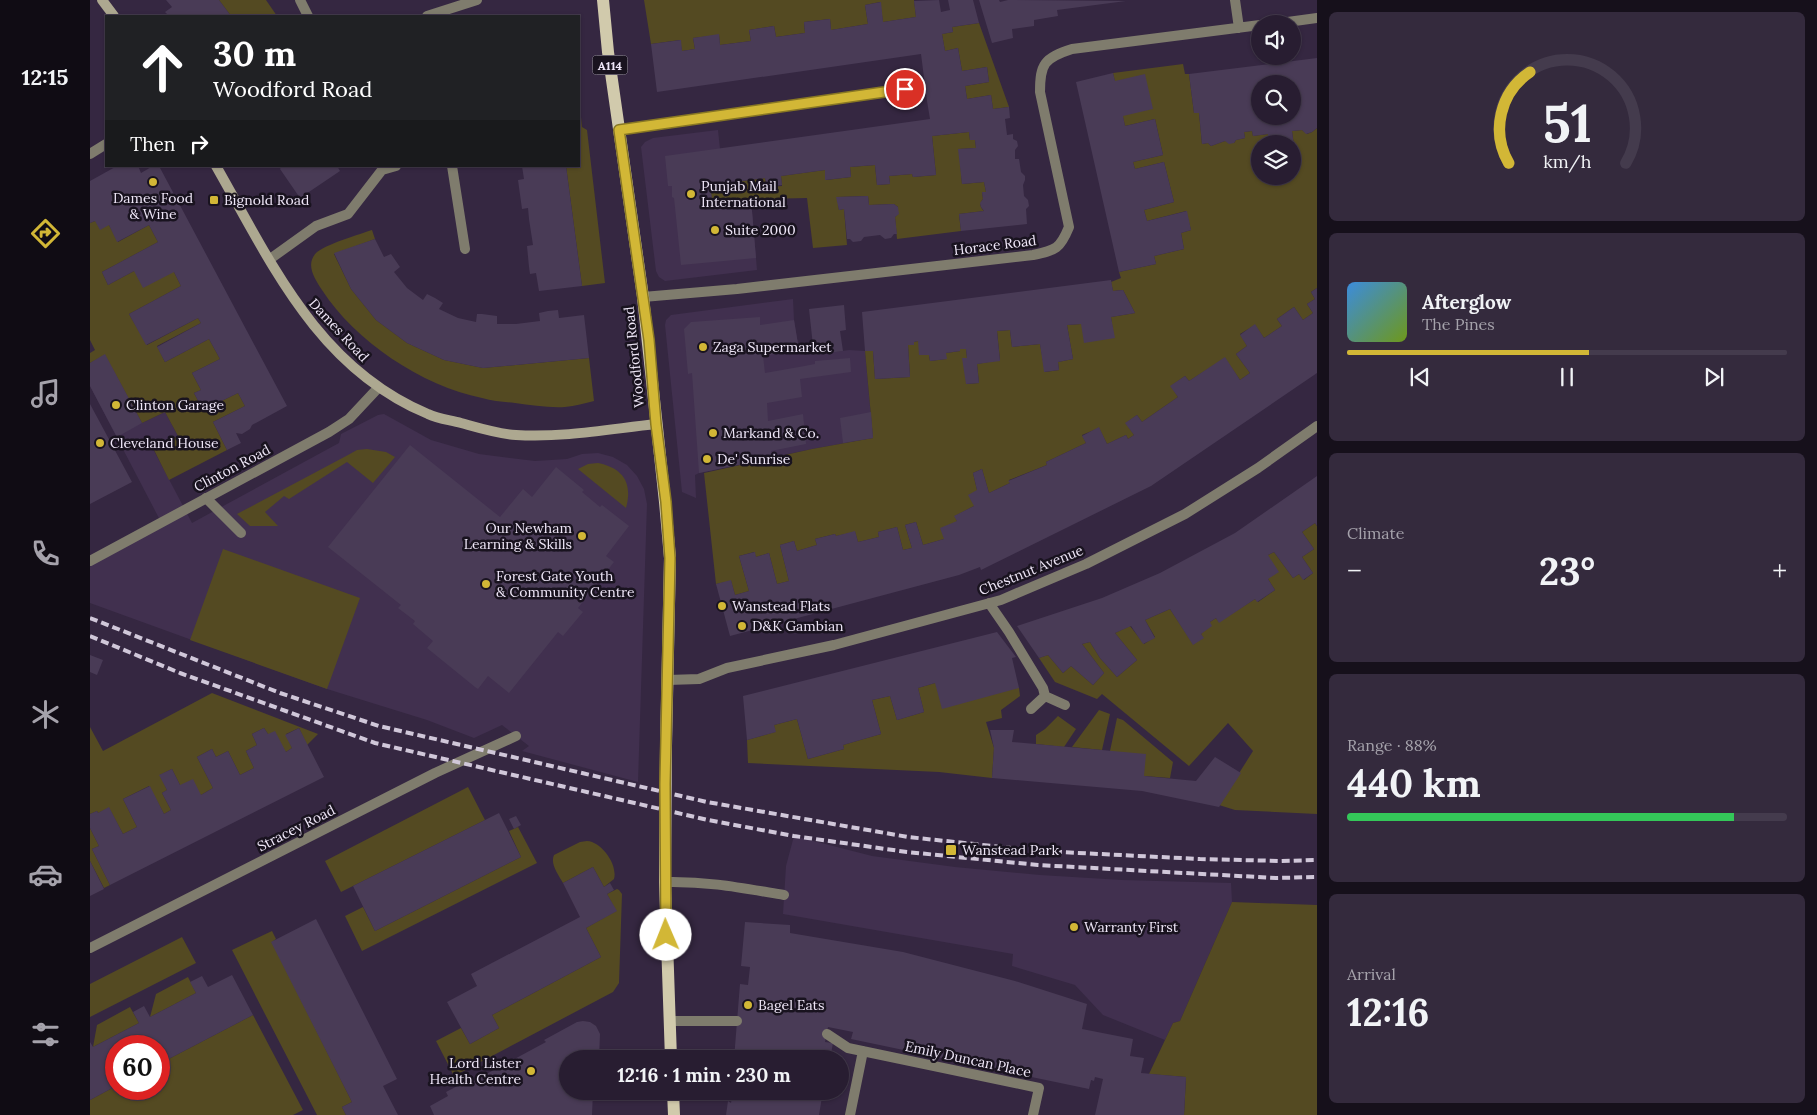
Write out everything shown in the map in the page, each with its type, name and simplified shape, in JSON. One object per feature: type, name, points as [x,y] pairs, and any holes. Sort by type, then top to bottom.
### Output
[{"type":"main road","points":[[102,0],[113,15]]},
{"type":"main road","name":"Woodford Road","points":[[603,0],[608,52],[643,297],[666,502],[670,558],[665,882]]},
{"type":"main road","name":"Dames Road","points":[[217,167],[296,305],[347,363],[378,388],[429,415],[486,430],[516,435],[548,435],[656,424]]},
{"type":"main road","name":"A114","points":[[665,882],[671,1050]]},
{"type":"main road","points":[[673,1100],[674,1115]]},
{"type":"street","points":[[300,0],[308,15]]},
{"type":"street","points":[[430,15],[477,0]]},
{"type":"street","points":[[1235,0],[1239,28]]},
{"type":"street","points":[[1301,20],[1317,18]]},
{"type":"street","name":"Horace Road","points":[[643,297],[756,287],[1024,256],[1052,251],[1062,242],[1069,227],[1040,92],[1040,75],[1044,62],[1056,54],[1072,49],[1251,26]]},
{"type":"street","points":[[619,130],[905,89]]},
{"type":"street","points":[[90,154],[105,145]]},
{"type":"street","points":[[270,259],[316,226],[348,214],[382,170],[392,167]]},
{"type":"street","points":[[452,167],[465,249]]},
{"type":"street","name":"Clinton Road","points":[[90,561],[329,432],[349,419],[378,388]]},
{"type":"street","name":"Chestnut Avenue","points":[[668,680],[699,679],[727,668],[834,645],[1001,600],[1086,564],[1185,514],[1258,468],[1317,426]]},
{"type":"street","points":[[206,498],[241,533]]},
{"type":"street","points":[[988,603],[1009,632],[1043,688],[1045,696]]},
{"type":"street","points":[[1045,696],[1065,705]]},
{"type":"street","points":[[1031,708],[1045,696]]},
{"type":"street","name":"Stracey Road","points":[[90,948],[435,773],[516,736]]},
{"type":"street","points":[[665,882],[696,881],[784,895]]},
{"type":"street","points":[[670,1021],[737,1021]]},
{"type":"street","name":"Emily Duncan Place","points":[[827,1034],[848,1048],[1039,1088],[1033,1115]]},
{"type":"street","points":[[850,1115],[863,1051]]},
{"type":"shaded area","points":[[219,0],[266,0],[276,15],[230,15]]},
{"type":"shaded area","points":[[644,0],[914,0],[916,17],[883,22],[880,2],[865,5],[868,24],[831,30],[830,19],[804,22],[805,33],[776,37],[774,26],[749,30],[751,41],[720,45],[719,35],[693,38],[695,49],[682,51],[680,40],[651,44]]},
{"type":"shaded area","points":[[979,23],[1009,107],[993,109],[991,95],[967,99],[965,86],[989,82],[987,67],[962,71],[958,48],[945,51],[942,34],[953,32],[952,27]]},
{"type":"shaded area","points":[[1183,64],[1185,74],[1189,74],[1194,113],[1199,113],[1202,144],[1208,143],[1211,146],[1225,141],[1234,143],[1236,140],[1245,138],[1244,132],[1252,131],[1251,185],[1301,185],[1301,135],[1293,135],[1292,131],[1302,130],[1307,134],[1317,128],[1317,288],[1311,292],[1315,299],[1307,304],[1313,313],[1303,320],[1294,307],[1277,319],[1282,326],[1264,338],[1255,325],[1240,334],[1247,346],[1236,354],[1250,373],[1240,380],[1225,358],[1189,381],[1185,376],[1171,386],[1178,397],[1142,422],[1137,415],[1126,423],[1134,435],[1128,439],[1126,435],[1107,444],[1099,428],[1082,435],[1086,443],[1046,462],[1047,465],[1009,480],[1010,483],[989,493],[982,469],[973,473],[977,490],[974,506],[955,516],[957,521],[944,539],[923,545],[916,522],[905,525],[912,548],[903,550],[897,527],[878,532],[879,537],[858,542],[855,532],[836,536],[835,534],[815,539],[817,545],[797,551],[794,541],[780,545],[789,581],[777,584],[769,553],[756,557],[754,552],[739,556],[749,591],[735,595],[731,581],[716,584],[704,473],[812,449],[873,438],[865,351],[873,351],[875,379],[910,377],[908,345],[914,345],[914,342],[918,341],[929,355],[930,361],[946,359],[946,353],[966,349],[967,358],[963,358],[967,384],[979,383],[977,364],[1000,360],[997,331],[1010,330],[1012,347],[1040,344],[1045,372],[1059,370],[1058,362],[1073,359],[1067,325],[1081,324],[1114,338],[1111,317],[1135,313],[1123,290],[1113,291],[1111,282],[1121,278],[1119,272],[1156,264],[1154,256],[1184,249],[1181,233],[1191,230],[1186,211],[1147,221],[1144,210],[1174,202],[1164,162],[1135,169],[1133,162],[1163,155],[1155,119],[1125,126],[1113,73]]},
{"type":"shaded area","points":[[580,117],[582,127],[587,130],[605,283],[582,286],[566,167],[580,167]]},
{"type":"shaded area","points":[[718,130],[722,168],[751,199],[757,270],[665,281],[659,277],[656,271],[641,147],[645,142],[653,138]]},
{"type":"shaded area","points":[[969,132],[970,140],[975,140],[976,148],[959,149],[962,184],[984,182],[986,192],[982,192],[981,207],[984,211],[959,214],[961,231],[897,239],[895,217],[898,214],[898,207],[894,204],[869,205],[868,196],[837,197],[839,210],[844,209],[847,245],[813,248],[807,198],[712,200],[710,185],[765,178],[767,187],[782,186],[781,176],[825,170],[826,180],[851,177],[850,167],[875,165],[877,185],[890,184],[889,176],[912,174],[913,177],[936,175],[932,136]]},
{"type":"shaded area","points":[[95,221],[109,225],[118,242],[149,225],[158,242],[102,272],[108,285],[134,271],[174,272],[181,286],[129,314],[147,345],[198,318],[201,323],[157,346],[165,362],[209,339],[220,359],[192,373],[201,390],[194,393],[203,410],[238,393],[245,406],[213,422],[227,450],[169,480],[153,448],[178,436],[165,412],[142,423],[105,355],[90,363],[90,353],[95,350],[90,340],[90,223]]},
{"type":"shaded area","points":[[372,230],[375,239],[334,254],[351,289],[376,320],[407,343],[444,360],[483,368],[589,358],[594,401],[569,407],[553,407],[482,398],[436,383],[392,359],[371,343],[352,327],[336,309],[312,272],[311,262],[320,250]]},
{"type":"shaded area","points":[[793,299],[799,350],[814,355],[849,350],[865,351],[873,438],[699,473],[695,475],[696,498],[682,492],[666,320],[671,315]]},
{"type":"shaded area","points":[[105,354],[142,423],[165,412],[178,436],[153,449],[192,523],[339,443],[341,434],[378,415],[384,414],[431,440],[479,454],[535,461],[567,459],[582,454],[598,453],[613,457],[627,465],[637,476],[644,489],[647,504],[638,782],[522,751],[529,746],[502,725],[474,738],[427,720],[327,689],[90,603],[90,561],[161,522],[90,386],[90,363]]},
{"type":"shaded area","points":[[367,449],[386,452],[395,457],[373,483],[347,462],[289,499],[284,496],[265,512],[278,526],[250,526],[237,514],[357,450]]},
{"type":"shaded area","points":[[598,463],[614,469],[624,478],[628,491],[626,508],[578,469],[588,464]]},
{"type":"shaded area","points":[[1315,523],[1317,526],[1317,814],[1235,810],[1219,805],[1253,751],[1228,723],[1189,766],[1102,694],[1097,699],[1055,682],[1039,658],[1048,655],[1063,673],[1071,666],[1093,685],[1104,673],[1082,644],[1090,642],[1100,658],[1117,677],[1137,660],[1115,633],[1130,626],[1144,644],[1155,637],[1145,620],[1170,609],[1193,644],[1203,638],[1201,634],[1210,622],[1216,618],[1219,622],[1255,599],[1258,602],[1275,590],[1268,579],[1268,555],[1274,552],[1293,578],[1299,574],[1304,580],[1313,573],[1302,557],[1314,549],[1302,532]]},
{"type":"shaded area","points":[[223,549],[360,598],[327,689],[190,640]]},
{"type":"shaded area","points":[[935,683],[1019,688],[1020,696],[1001,710],[1002,718],[986,722],[994,748],[992,778],[939,772],[748,763],[747,740],[775,732],[774,725],[797,719],[808,759],[844,749],[843,745],[881,734],[872,700],[890,696],[897,720],[924,712],[918,688]]},
{"type":"shaded area","points":[[212,693],[318,734],[307,745],[299,728],[286,734],[292,748],[286,752],[264,728],[252,734],[257,745],[246,751],[254,768],[240,775],[228,751],[216,757],[212,749],[197,757],[213,788],[201,795],[180,785],[172,769],[160,775],[167,790],[162,793],[171,810],[164,814],[149,786],[123,799],[137,827],[123,834],[109,808],[90,814],[90,727],[103,751]]},
{"type":"shaded area","points":[[1099,710],[1110,714],[1102,750],[1072,747]]},
{"type":"shaded area","points":[[1058,716],[1076,729],[1064,747],[1036,744],[1036,735]]},
{"type":"shaded area","points":[[1117,718],[1123,720],[1173,762],[1170,778],[1144,776],[1110,751]]},
{"type":"shaded area","points":[[468,787],[485,820],[341,892],[325,861]]},
{"type":"shaded area","points":[[518,827],[537,863],[362,951],[345,916],[363,907],[375,931],[521,857],[509,831]]},
{"type":"shaded area","points":[[90,828],[99,846],[92,849],[110,885],[104,888],[90,861]]},
{"type":"shaded area","points":[[794,836],[872,856],[955,867],[1122,880],[1231,883],[1232,902],[1180,1021],[1173,1023],[1165,1040],[1103,1015],[1075,985],[1012,966],[1013,954],[783,914],[786,866]]},
{"type":"shaded area","points":[[587,841],[598,845],[608,855],[614,867],[614,879],[604,887],[593,867],[563,883],[554,865],[554,855],[580,842]]},
{"type":"shaded area","points":[[617,889],[622,894],[619,983],[613,992],[454,1076],[436,1041],[461,1028],[470,1044],[499,1028],[492,1015],[601,957],[586,928],[616,911],[607,894]]},
{"type":"shaded area","points":[[1232,902],[1317,905],[1317,1115],[1184,1115],[1186,1077],[1149,1074],[1173,1023],[1180,1021]]},
{"type":"shaded area","points":[[272,931],[276,939],[272,942],[352,1102],[342,1107],[346,1115],[317,1115],[232,950]]},
{"type":"shaded area","points":[[182,937],[196,963],[90,1017],[90,984]]},
{"type":"shaded area","points":[[188,977],[196,993],[150,1017],[156,994]]},
{"type":"shaded area","points":[[130,1007],[139,1023],[116,1035],[105,1035],[105,1041],[93,1047],[97,1025]]},
{"type":"shaded area","points":[[253,1015],[303,1110],[293,1115],[90,1115],[90,1100],[105,1092],[105,1100],[170,1100],[170,1058]]},
{"type":"building","points":[[166,0],[219,0],[230,15],[168,15],[165,12],[172,7]]},
{"type":"building","points":[[939,0],[941,12],[950,10],[948,0],[973,0],[979,23],[952,27],[953,32],[942,34],[945,51],[958,48],[962,71],[987,67],[989,82],[965,86],[967,99],[991,95],[993,109],[1009,107],[1010,118],[1005,119],[1007,135],[1013,134],[1013,139],[1017,141],[1018,146],[1015,150],[1015,159],[1019,159],[1021,172],[1025,176],[1023,185],[1024,196],[1028,200],[1029,206],[1026,209],[1027,224],[961,231],[959,214],[984,211],[980,203],[983,199],[982,192],[986,192],[984,182],[962,184],[958,149],[976,148],[975,140],[970,140],[969,132],[932,136],[936,175],[913,177],[912,174],[889,176],[890,184],[877,185],[875,165],[850,167],[851,177],[825,180],[825,170],[781,176],[782,185],[767,187],[765,178],[710,185],[712,200],[751,199],[756,258],[681,265],[674,198],[672,197],[672,186],[668,186],[665,156],[930,119],[921,54],[657,92],[651,44],[681,40],[682,51],[695,49],[693,38],[719,34],[720,45],[751,41],[749,30],[774,26],[776,37],[805,33],[804,22],[830,19],[831,30],[868,24],[865,5],[881,2],[883,22],[916,17],[914,1]]},
{"type":"building","points":[[979,0],[999,0],[1000,2],[1008,0],[1126,1],[1057,10],[1058,16],[1034,20],[1034,26],[1012,29],[1013,38],[992,43]]},
{"type":"building","points":[[1317,58],[1317,128],[1312,132],[1306,134],[1302,130],[1292,131],[1293,135],[1253,135],[1252,131],[1244,132],[1245,138],[1236,140],[1234,143],[1229,144],[1225,141],[1211,146],[1208,143],[1202,144],[1199,113],[1194,113],[1189,74],[1261,65],[1301,65],[1301,60]]},
{"type":"building","points":[[1113,73],[1115,81],[1145,74],[1153,109],[1123,116],[1125,126],[1155,119],[1163,155],[1133,162],[1135,169],[1164,162],[1174,202],[1144,210],[1147,221],[1187,211],[1191,230],[1181,233],[1184,249],[1154,256],[1156,264],[1119,272],[1076,82]]},
{"type":"building","points":[[115,167],[138,167],[141,173],[151,167],[160,167],[287,406],[252,425],[250,429],[242,434],[236,433],[241,443],[227,450],[213,422],[245,406],[238,393],[203,410],[194,393],[201,390],[192,373],[220,359],[209,339],[165,362],[157,347],[201,323],[198,318],[146,345],[129,314],[181,286],[174,272],[143,288],[134,271],[108,285],[102,272],[158,242],[149,225],[117,242],[109,225],[100,230],[95,221],[90,223],[90,181]]},
{"type":"building","points":[[281,167],[338,167],[340,171],[300,198],[280,169]]},
{"type":"building","points":[[522,167],[566,167],[582,286],[539,291],[536,273],[530,274],[527,246],[533,245],[528,208],[522,209],[518,180],[524,179]]},
{"type":"building","points":[[868,196],[869,205],[894,204],[898,207],[899,214],[895,217],[897,234],[885,239],[880,235],[864,237],[861,241],[853,242],[847,239],[844,209],[839,210],[836,197]]},
{"type":"building","points":[[375,239],[384,257],[391,254],[400,267],[394,272],[407,288],[423,300],[427,294],[435,298],[443,303],[439,309],[458,318],[476,322],[477,314],[482,314],[497,316],[497,324],[516,324],[540,321],[539,313],[548,311],[558,310],[559,318],[584,315],[589,358],[483,368],[444,360],[407,343],[376,320],[351,289],[334,253]]},
{"type":"building","points":[[1111,280],[1113,291],[1123,290],[1135,313],[1111,317],[1115,338],[1084,343],[1081,324],[1067,325],[1073,359],[1058,362],[1059,370],[1044,372],[1040,344],[1012,347],[1010,330],[997,331],[1000,361],[977,364],[979,383],[966,384],[962,358],[967,358],[966,349],[946,353],[947,359],[930,361],[929,355],[919,355],[918,341],[914,342],[914,345],[908,345],[910,377],[875,379],[873,351],[865,351],[862,312]]},
{"type":"building","points":[[1317,288],[1317,373],[1151,486],[981,570],[980,567],[959,575],[730,636],[716,584],[731,580],[735,595],[749,591],[739,556],[755,552],[756,557],[769,553],[777,584],[789,581],[780,545],[794,541],[797,551],[817,545],[815,539],[835,534],[836,536],[855,531],[858,542],[879,537],[878,532],[897,527],[903,550],[912,548],[905,525],[916,522],[923,545],[944,539],[940,528],[957,521],[954,516],[974,506],[968,495],[977,490],[973,473],[982,469],[989,493],[1010,483],[1008,481],[1047,465],[1046,462],[1086,443],[1082,436],[1099,427],[1107,444],[1126,435],[1128,439],[1134,435],[1125,423],[1137,415],[1142,422],[1178,397],[1170,386],[1185,376],[1189,381],[1225,357],[1240,380],[1250,373],[1236,354],[1247,346],[1240,335],[1255,324],[1264,338],[1282,326],[1277,319],[1294,307],[1303,320],[1313,313],[1307,304],[1315,299],[1311,292]]},
{"type":"building","points":[[844,305],[846,330],[840,331],[843,351],[814,355],[809,309]]},
{"type":"building","points":[[760,317],[760,325],[794,320],[799,350],[763,356],[765,373],[815,364],[815,361],[850,358],[851,372],[800,379],[802,397],[767,403],[768,421],[803,414],[806,444],[771,451],[772,458],[699,473],[692,373],[688,374],[684,329],[691,322]]},
{"type":"building","name":"Clinton Garage","points":[[105,354],[142,423],[117,437],[90,386],[90,363]]},
{"type":"building","name":"Cleveland House","points":[[90,404],[132,482],[90,504]]},
{"type":"building","points":[[871,412],[873,438],[843,443],[840,418]]},
{"type":"building","name":"Forest Gate Youth & Community Centre","points":[[410,445],[500,517],[523,489],[532,497],[556,467],[584,490],[582,492],[600,507],[602,505],[629,526],[606,556],[614,562],[578,608],[583,612],[563,636],[558,632],[509,693],[488,676],[478,689],[475,687],[427,648],[433,641],[413,624],[415,621],[398,608],[401,605],[328,547]]},
{"type":"building","points":[[1317,476],[1317,526],[1315,523],[1302,532],[1314,549],[1302,557],[1313,573],[1303,580],[1299,574],[1293,578],[1274,552],[1268,555],[1279,572],[1268,579],[1275,590],[1257,602],[1255,599],[1219,623],[1216,618],[1210,622],[1212,626],[1201,634],[1204,638],[1193,645],[1170,609],[1145,620],[1155,638],[1143,644],[1131,626],[1115,633],[1137,660],[1117,677],[1100,658],[1090,642],[1082,644],[1104,673],[1093,685],[1071,666],[1063,673],[1048,655],[1039,658],[1017,626],[1102,598],[1160,573],[1235,533]]},
{"type":"building","points":[[997,632],[1016,657],[1012,658],[1019,688],[942,709],[935,683],[918,688],[924,712],[897,720],[890,696],[872,700],[881,734],[843,745],[844,749],[808,759],[797,719],[774,725],[776,732],[747,740],[743,696]]},
{"type":"building","points":[[90,655],[103,660],[97,675],[90,672]]},
{"type":"building","points":[[264,728],[268,734],[275,731],[286,752],[292,748],[285,735],[299,728],[324,777],[110,885],[92,849],[99,846],[90,828],[90,814],[97,811],[98,813],[109,807],[123,834],[137,827],[123,799],[150,786],[164,814],[171,810],[162,793],[167,790],[159,775],[172,769],[180,785],[193,779],[201,795],[213,788],[197,757],[212,749],[216,757],[228,751],[240,775],[254,768],[246,751],[257,745],[252,734]]},
{"type":"building","points":[[990,730],[1014,730],[1012,742],[1146,754],[1144,776],[1196,781],[1215,757],[1241,773],[1219,807],[1142,791],[992,778],[994,748]]},
{"type":"building","points":[[499,813],[521,857],[375,931],[353,886]]},
{"type":"building","points":[[516,816],[521,825],[514,829],[509,819]]},
{"type":"building","points":[[90,861],[104,889],[90,896]]},
{"type":"building","points":[[593,867],[604,887],[610,883],[614,890],[607,894],[617,911],[586,928],[601,957],[492,1015],[499,1028],[470,1044],[447,1002],[477,986],[471,974],[580,917],[563,883]]},
{"type":"building","points":[[316,919],[397,1079],[383,1086],[398,1115],[346,1115],[342,1107],[352,1102],[271,942]]},
{"type":"building","points":[[745,922],[790,925],[790,933],[903,952],[1015,981],[1087,1004],[1082,1029],[1133,1039],[1130,1056],[1144,1058],[1141,1073],[1186,1077],[1184,1115],[1095,1115],[1103,1079],[1095,1077],[1094,1081],[1091,1080],[1089,1089],[851,1039],[853,1032],[828,1027],[825,1042],[833,1043],[832,1050],[735,1050],[740,984],[748,985],[750,967],[741,966]]},
{"type":"building","points":[[232,975],[253,1015],[170,1058],[170,1035],[116,1035],[139,1023],[133,1012],[144,1006],[150,1017],[196,993],[190,982],[202,976],[208,987]]},
{"type":"building","name":"Lord Lister Health Centre","points":[[577,1022],[590,1022],[596,1026],[600,1034],[599,1050],[559,1050],[559,1100],[593,1100],[592,1115],[434,1115],[430,1106],[448,1096],[446,1092],[465,1082],[466,1085],[546,1042],[544,1040]]},
{"type":"building","points":[[105,1041],[105,1092],[90,1100],[90,1042],[93,1047]]},
{"type":"building","points":[[732,1100],[822,1100],[819,1115],[726,1115],[728,1101],[731,1103]]},
{"type":"railway","points":[[90,618],[280,693],[379,726],[707,802],[908,837],[1040,851],[1200,859],[1317,860]]},
{"type":"railway","points":[[90,636],[180,673],[375,743],[708,820],[794,836],[907,852],[1038,865],[1276,878],[1317,877]]},
{"type":"place","name":"Dames Food & Wine","points":[[153,182]]},
{"type":"place","name":"Punjab Mail International","points":[[691,194]]},
{"type":"place","name":"Bignold Road","points":[[214,200]]},
{"type":"place","name":"Suite 2000","points":[[715,230]]},
{"type":"place","name":"Zaga Supermarket","points":[[703,347]]},
{"type":"place","name":"Clinton Garage","points":[[116,405]]},
{"type":"place","name":"Markand & Co.","points":[[713,433]]},
{"type":"place","name":"Cleveland House","points":[[100,443]]},
{"type":"place","name":"De' Sunrise","points":[[707,459]]},
{"type":"place","name":"Our Newham Learning & Skills","points":[[582,536]]},
{"type":"place","name":"Forest Gate Youth & Community Centre","points":[[486,584]]},
{"type":"place","name":"Wanstead Flats","points":[[722,606]]},
{"type":"place","name":"D&K Gambian","points":[[742,626]]},
{"type":"place","name":"Wanstead Park","points":[[951,850]]},
{"type":"place","name":"Warranty First","points":[[1074,927]]},
{"type":"place","name":"Bagel Eats","points":[[748,1005]]},
{"type":"place","name":"Lord Lister Health Centre","points":[[531,1071]]},
{"type":"route","points":[[666,935],[665,784],[670,558],[649,340],[619,130],[905,89]]}]
